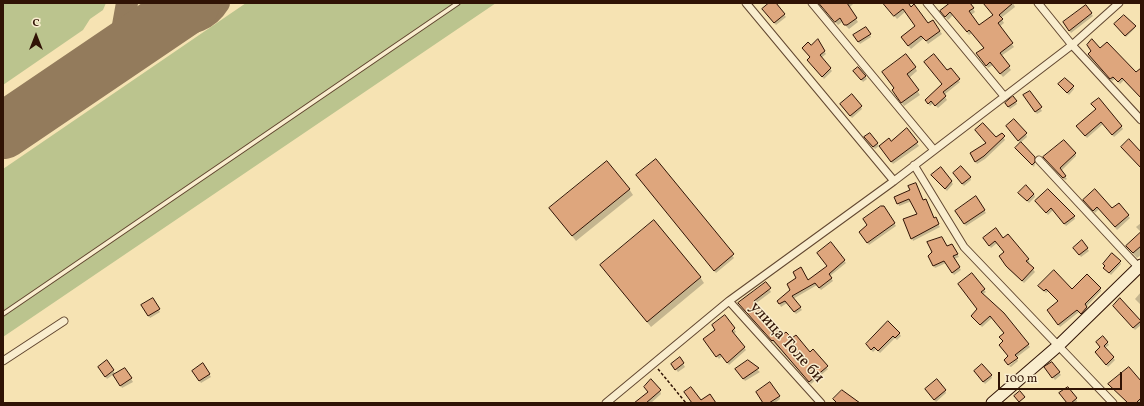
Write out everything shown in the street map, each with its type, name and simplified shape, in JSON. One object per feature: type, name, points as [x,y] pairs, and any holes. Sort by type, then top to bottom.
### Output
[{"type":"street","points":[[746,3],[894,180]]},
{"type":"street","points":[[812,3],[934,150]]},
{"type":"street","points":[[927,3],[1004,96]]},
{"type":"street","points":[[1038,3],[1072,45],[1141,120]]},
{"type":"street","points":[[606,403],[729,301],[894,180],[1072,45],[1119,3]]},
{"type":"street","points":[[992,403],[1058,346],[1140,267],[1039,160]]},
{"type":"street","points":[[914,165],[964,247],[1113,403]]},
{"type":"street","name":"улица Толе би","points":[[729,301],[822,403]]},
{"type":"street","points":[[3,362],[64,321]]},
{"type":"lane","points":[[3,314],[458,3]]},
{"type":"path","points":[[654,364],[686,403]]},
{"type":"green space","points":[[3,3],[106,3],[103,10],[90,19],[83,30],[3,85]]},
{"type":"green space","points":[[246,3],[496,3],[3,337],[3,169]]},
{"type":"building","points":[[769,3],[776,3],[785,14],[774,23],[762,9]]},
{"type":"building","points":[[819,3],[847,3],[857,18],[847,25],[844,25],[840,18],[835,22]]},
{"type":"building","points":[[883,3],[910,3],[909,4],[911,7],[914,4],[928,23],[933,20],[940,31],[926,41],[921,36],[908,46],[901,37],[915,26],[903,9],[894,16]]},
{"type":"building","points":[[950,3],[970,3],[974,8],[969,11],[979,25],[993,15],[983,3],[1013,3],[999,15],[1003,19],[998,23],[1013,43],[1000,53],[1010,66],[1000,74],[990,62],[986,66],[976,53],[984,48],[969,30],[967,32],[950,12],[945,17],[940,11]]},
{"type":"building","points":[[1086,5],[1092,13],[1069,31],[1063,22]]},
{"type":"building","points":[[1124,15],[1136,26],[1125,36],[1114,24]]},
{"type":"building","points":[[866,27],[871,34],[858,42],[853,35]]},
{"type":"building","points":[[818,39],[825,51],[820,55],[831,68],[822,77],[807,60],[810,57],[802,48],[808,42],[811,45]]},
{"type":"building","points":[[1092,39],[1100,48],[1107,42],[1136,72],[1141,68],[1141,98],[1122,78],[1118,82],[1113,77],[1110,79],[1088,54],[1091,51],[1087,45]]},
{"type":"building","points":[[906,54],[916,67],[907,74],[919,90],[901,103],[892,90],[894,88],[882,72]]},
{"type":"building","points":[[934,54],[947,70],[951,68],[960,79],[943,92],[946,96],[935,106],[931,101],[928,104],[925,100],[942,84],[924,62]]},
{"type":"building","points":[[858,67],[866,76],[861,80],[853,71]]},
{"type":"building","points":[[1065,78],[1074,86],[1067,93],[1058,84]]},
{"type":"building","points":[[1030,91],[1042,107],[1035,112],[1023,95]]},
{"type":"building","points":[[852,94],[862,106],[850,116],[840,104]]},
{"type":"building","points":[[1013,96],[1017,101],[1008,107],[1005,103]]},
{"type":"building","points":[[1099,98],[1122,126],[1112,135],[1101,122],[1085,136],[1076,126],[1096,109],[1091,104]]},
{"type":"building","points":[[1014,119],[1027,133],[1018,141],[1006,126]]},
{"type":"building","points":[[983,123],[996,137],[1002,133],[1005,136],[984,156],[975,162],[970,153],[986,143],[975,130]]},
{"type":"building","points":[[907,128],[918,142],[891,162],[879,146],[889,138],[891,141]]},
{"type":"building","points":[[870,133],[878,143],[873,147],[864,137]]},
{"type":"building","points":[[1129,139],[1141,152],[1141,168],[1121,147]]},
{"type":"building","points":[[1064,140],[1076,153],[1060,168],[1066,176],[1063,178],[1043,157]]},
{"type":"building","points":[[1021,142],[1035,157],[1035,162],[1032,165],[1015,148]]},
{"type":"building","points":[[656,159],[734,254],[714,271],[636,175]]},
{"type":"building","points":[[607,161],[630,189],[572,236],[549,208]]},
{"type":"building","points":[[961,166],[971,177],[962,184],[953,173]]},
{"type":"building","points":[[941,167],[952,181],[945,189],[931,175]]},
{"type":"building","points":[[916,183],[923,200],[926,199],[934,218],[936,217],[939,224],[911,239],[903,219],[917,214],[909,199],[897,204],[894,197],[910,190],[908,186]]},
{"type":"building","points":[[1026,185],[1034,194],[1027,201],[1018,193]]},
{"type":"building","points":[[1048,189],[1075,216],[1064,224],[1051,208],[1046,213],[1035,201]]},
{"type":"building","points":[[1095,189],[1112,208],[1119,203],[1129,215],[1115,227],[1097,207],[1093,211],[1083,200]]},
{"type":"building","points":[[976,196],[985,210],[964,224],[955,211]]},
{"type":"building","points":[[881,206],[884,206],[895,223],[867,243],[859,232],[867,225],[863,219]]},
{"type":"building","points":[[654,220],[701,277],[647,322],[600,265]]},
{"type":"building","points":[[996,228],[1003,238],[1008,234],[1029,259],[1026,261],[1034,268],[1022,281],[1006,266],[999,256],[1004,252],[995,241],[989,246],[983,238]]},
{"type":"building","points":[[1141,232],[1141,246],[1133,253],[1126,246]]},
{"type":"building","points":[[942,237],[947,246],[952,244],[958,254],[953,256],[960,267],[952,273],[944,261],[933,266],[928,256],[932,252],[927,242]]},
{"type":"building","points":[[1082,240],[1088,248],[1079,255],[1073,248]]},
{"type":"building","points":[[831,242],[845,260],[829,274],[832,278],[819,288],[815,283],[792,296],[801,307],[794,312],[785,301],[779,304],[777,301],[790,290],[787,284],[796,278],[793,272],[801,267],[808,280],[827,266],[817,253]]},
{"type":"building","points":[[1112,253],[1121,261],[1109,273],[1103,268],[1105,266],[1103,264]]},
{"type":"building","points":[[1054,270],[1072,289],[1087,274],[1101,288],[1085,304],[1087,307],[1081,314],[1077,310],[1058,325],[1047,310],[1058,301],[1046,289],[1044,291],[1038,286]]},
{"type":"building","points":[[972,273],[985,289],[981,292],[1004,313],[1029,344],[1015,355],[1018,358],[1008,365],[1004,360],[1008,356],[999,345],[1003,341],[999,337],[1004,333],[990,316],[980,325],[971,316],[977,309],[958,284]]},
{"type":"building","points":[[766,282],[771,288],[754,301],[781,336],[786,332],[792,338],[796,335],[810,352],[813,349],[828,366],[809,382],[773,340],[772,341],[738,303]]},
{"type":"building","points":[[153,298],[160,309],[148,316],[141,305]]},
{"type":"building","points":[[1120,298],[1141,321],[1133,328],[1113,306]]},
{"type":"building","points":[[725,315],[735,328],[732,331],[745,347],[727,363],[720,354],[716,357],[703,339],[715,330],[712,325]]},
{"type":"building","points":[[888,321],[900,333],[895,338],[893,336],[878,351],[874,347],[871,350],[866,344]]},
{"type":"building","points":[[1103,336],[1108,342],[1104,346],[1114,357],[1106,365],[1095,352],[1100,347],[1096,342]]},
{"type":"building","points":[[680,357],[684,363],[675,370],[671,364]]},
{"type":"building","points":[[107,360],[114,370],[105,377],[98,367]]},
{"type":"building","points":[[748,360],[759,368],[743,379],[735,369]]},
{"type":"building","points":[[1052,362],[1060,372],[1052,378],[1044,367]]},
{"type":"building","points":[[203,363],[210,374],[199,381],[192,371]]},
{"type":"building","points":[[982,364],[992,375],[983,382],[974,371]]},
{"type":"building","points":[[1129,367],[1141,381],[1141,398],[1136,403],[1128,403],[1108,384]]},
{"type":"building","points":[[125,368],[132,378],[120,386],[113,375]]},
{"type":"building","points":[[651,379],[661,390],[646,403],[634,403],[648,392],[644,387]]},
{"type":"building","points":[[937,379],[946,390],[934,400],[925,389]]},
{"type":"building","points":[[770,382],[780,396],[769,403],[763,403],[756,392]]},
{"type":"building","points":[[691,387],[701,400],[710,394],[716,403],[692,403],[684,392]]},
{"type":"building","points":[[1068,387],[1077,398],[1071,403],[1067,403],[1059,393]]},
{"type":"building","points":[[842,390],[860,403],[837,403],[833,399]]},
{"type":"building","points":[[1020,391],[1025,397],[1019,402],[1014,396]]},
{"type":"taxiway","points":[[107,61],[120,42],[127,3]]},
{"type":"taxiway","points":[[140,39],[151,19],[156,3]]},
{"type":"taxiway","points":[[147,34],[157,30],[195,22],[212,12],[219,3]]},
{"type":"runway","points":[[3,131],[192,3]]}]
